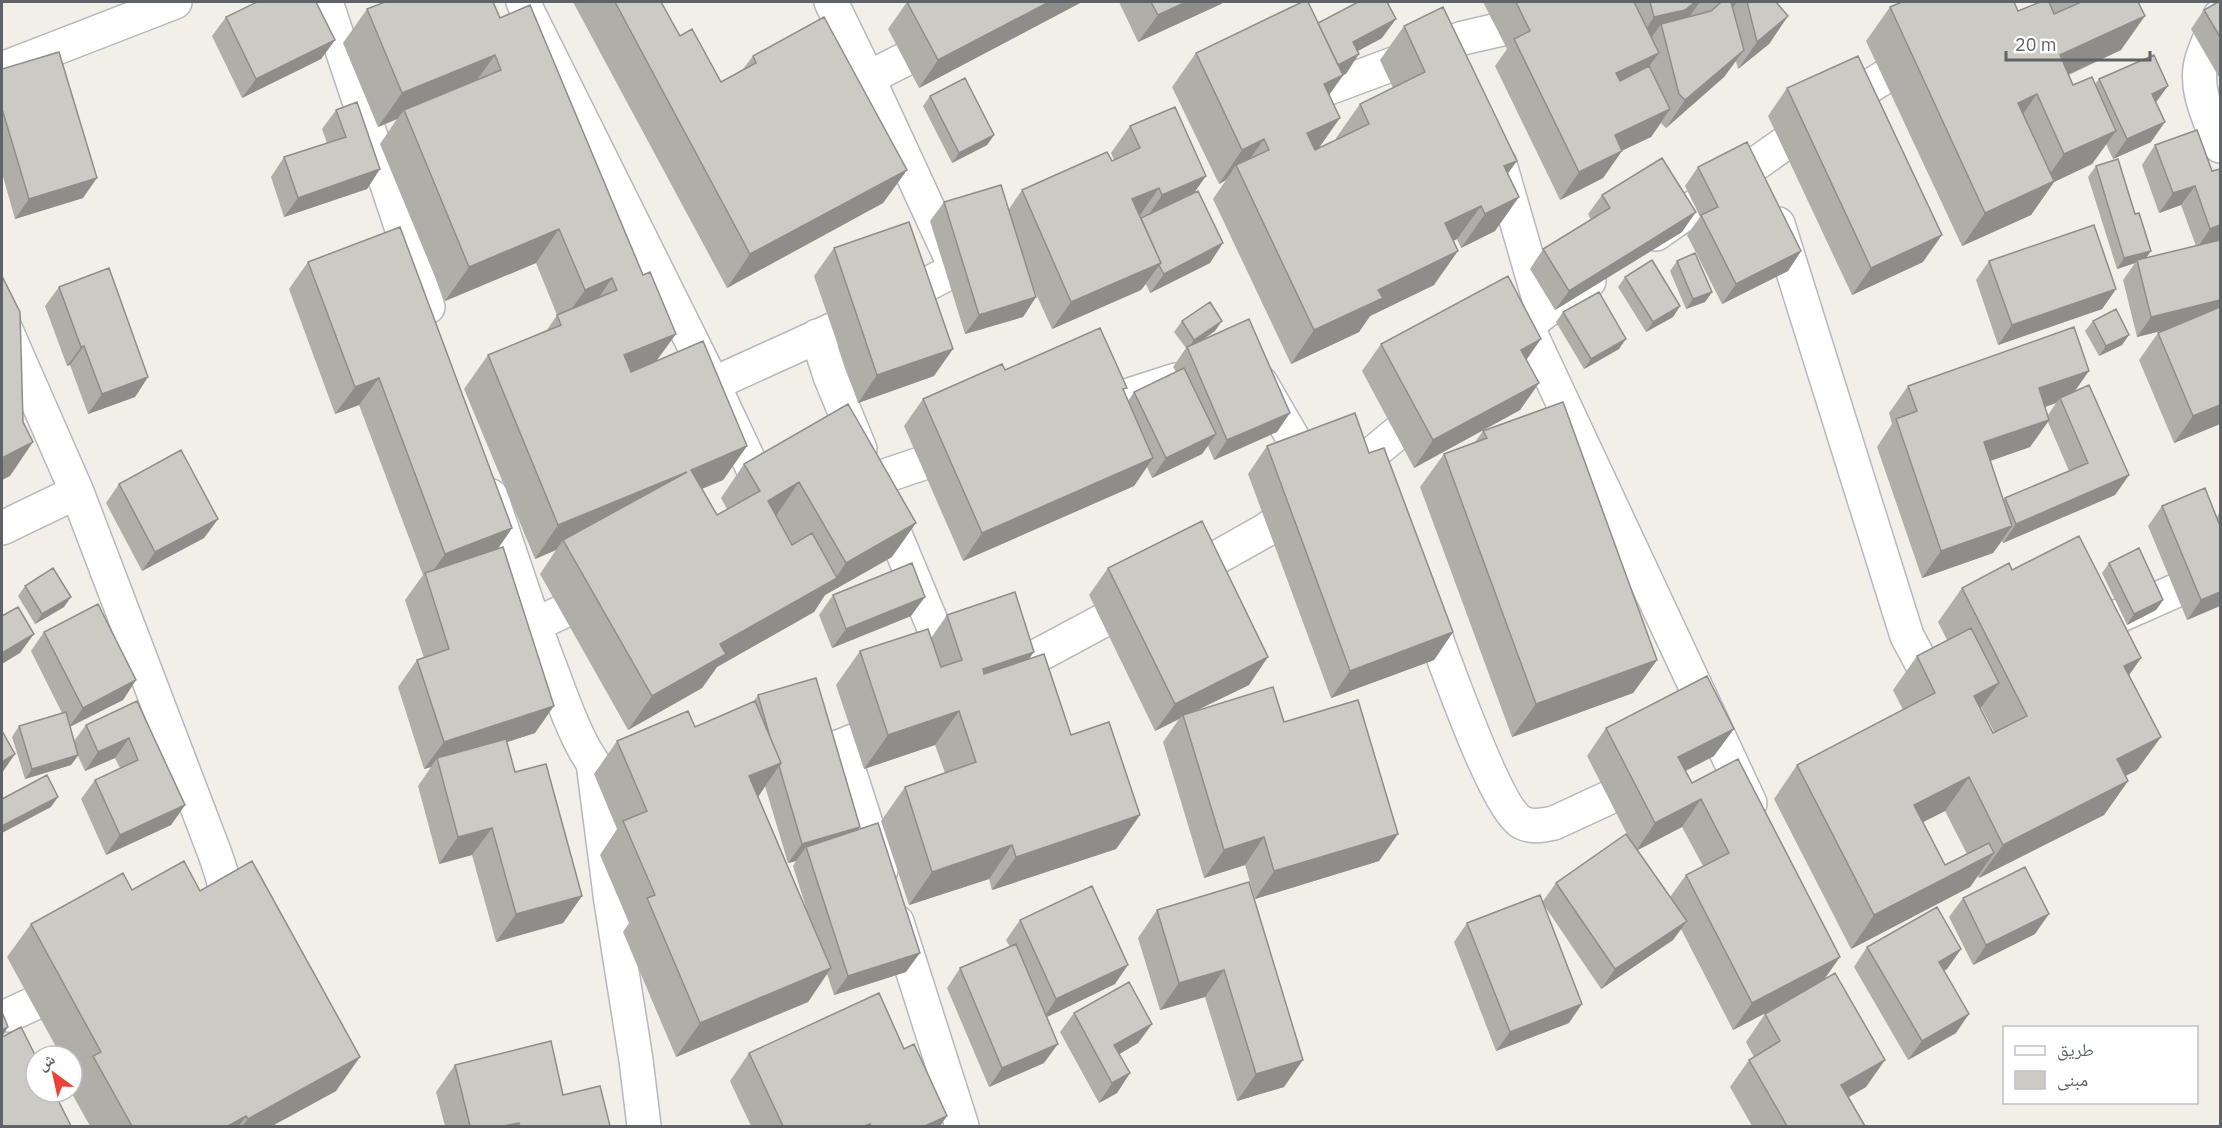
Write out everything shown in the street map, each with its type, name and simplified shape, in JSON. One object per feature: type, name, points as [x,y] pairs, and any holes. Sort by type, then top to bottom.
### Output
[{"type":"street","points":[[2,69],[175,2]]},
{"type":"street","points":[[326,2],[435,330]]},
{"type":"street","points":[[523,2],[713,384],[786,512],[872,479],[986,442]]},
{"type":"street","points":[[831,2],[956,270]]},
{"type":"street","points":[[868,78],[1018,2]]},
{"type":"street","points":[[1267,111],[1618,2]]},
{"type":"street","points":[[2220,16],[2201,60],[2200,81],[2204,104],[2220,146]]},
{"type":"street","points":[[817,336],[830,376],[957,699],[1266,530],[1367,458],[1535,320],[1835,108],[1944,39]]},
{"type":"street","points":[[1493,141],[1535,320],[1722,743],[1762,828]]},
{"type":"street","points":[[1759,162],[1904,625],[1916,656],[1922,664],[1940,668],[1967,666],[1989,661]]},
{"type":"street","points":[[713,384],[886,305],[1017,238]]},
{"type":"street","points":[[2,321],[77,492],[204,824],[225,885],[224,909],[213,920],[187,932]]},
{"type":"street","points":[[1054,420],[1223,368],[1246,369],[1258,379],[1322,488]]},
{"type":"street","points":[[1367,458],[1380,491]]},
{"type":"street","points":[[481,466],[534,625],[578,737],[613,789],[631,801],[652,803],[663,800]]},
{"type":"street","points":[[2,528],[77,492]]},
{"type":"street","points":[[2096,625],[2220,572]]},
{"type":"street","points":[[1413,577],[1487,769],[1502,799],[1514,816],[1523,823],[1540,826],[1554,823],[1722,743]]},
{"type":"street","points":[[534,625],[628,582]]},
{"type":"street","points":[[764,770],[841,746],[918,714]]},
{"type":"street","points":[[841,746],[962,1126]]},
{"type":"street","points":[[594,763],[611,902],[644,1126]]},
{"type":"street","points":[[11,1020],[103,971]]},
{"type":"building","points":[[257,2],[316,2],[335,40],[256,79],[226,17]]},
{"type":"building","points":[[385,2],[493,2],[500,18],[530,5],[643,275],[650,272],[676,334],[624,355],[631,372],[703,341],[747,446],[691,470],[717,515],[760,491],[744,464],[848,404],[916,523],[846,563],[799,482],[768,501],[792,545],[812,533],[837,578],[720,644],[726,654],[652,696],[563,540],[687,472],[558,525],[488,355],[561,325],[557,315],[617,290],[612,278],[585,290],[559,229],[469,267],[404,110],[501,70],[495,55],[402,93],[367,9]]},
{"type":"building","points":[[615,2],[661,2],[680,36],[692,29],[721,82],[756,63],[753,56],[824,17],[907,170],[750,254]]},
{"type":"building","points":[[907,2],[1049,2],[938,60]]},
{"type":"building","points":[[1151,2],[1186,2],[1158,15]]},
{"type":"building","points":[[1302,2],[1308,2],[1343,75],[1324,84],[1340,118],[1307,133],[1315,150],[1369,124],[1360,104],[1425,72],[1404,26],[1443,7],[1517,161],[1504,166],[1519,197],[1485,214],[1481,206],[1445,223],[1458,251],[1378,290],[1383,298],[1314,330],[1236,165],[1269,150],[1264,139],[1242,150],[1196,53]]},
{"type":"building","points":[[1358,2],[1387,2],[1396,19],[1353,42],[1359,54],[1338,65],[1318,23]]},
{"type":"building","points":[[1516,2],[1634,2],[1659,53],[1616,73],[1620,81],[1649,66],[1670,109],[1615,135],[1622,151],[1579,172],[1514,39],[1530,31]]},
{"type":"building","points":[[1650,2],[1695,2],[1685,10],[1654,17]]},
{"type":"building","points":[[1719,2],[1731,2],[1744,50],[1685,100],[1679,94],[1661,24],[1711,11]]},
{"type":"building","points":[[1747,2],[1776,2],[1788,16],[1757,42]]},
{"type":"building","points":[[1902,2],[2014,2],[2018,11],[2040,2],[2049,2],[2054,14],[2079,2],[2138,2],[2145,16],[2060,55],[2073,85],[2092,77],[2116,131],[2064,154],[2037,94],[2018,103],[2054,181],[1985,213],[1890,7]]},
{"type":"building","points":[[2220,2],[2220,37],[2204,10]]},
{"type":"building","points":[[59,52],[97,178],[29,199],[2,109],[2,69]]},
{"type":"building","points":[[2154,55],[2168,86],[2152,94],[2165,122],[2127,139],[2099,79]]},
{"type":"building","points":[[1858,56],[1942,235],[1871,268],[1787,88]]},
{"type":"building","points":[[965,78],[994,135],[959,153],[930,96]]},
{"type":"building","points":[[357,102],[380,169],[298,198],[284,157],[346,137],[336,110]]},
{"type":"building","points":[[1175,107],[1206,176],[1162,195],[1159,188],[1132,199],[1161,263],[1071,302],[1022,190],[1107,152],[1112,161],[1140,148],[1130,126]]},
{"type":"building","points":[[2197,130],[2212,171],[2220,169],[2220,225],[2210,229],[2195,186],[2173,193],[2155,145]]},
{"type":"building","points":[[1747,142],[1801,251],[1736,284],[1701,215],[1718,207],[1698,167]]},
{"type":"building","points":[[1662,158],[1696,212],[1569,291],[1543,249],[1610,208],[1602,195]]},
{"type":"building","points":[[2118,159],[2135,214],[2139,213],[2151,251],[2124,258],[2096,166]]},
{"type":"building","points":[[1001,185],[1036,297],[979,315],[944,202]]},
{"type":"building","points":[[1198,191],[1223,243],[1164,274],[1141,218]]},
{"type":"building","points":[[909,222],[953,349],[877,375],[834,248]]},
{"type":"building","points":[[2094,225],[2116,289],[2012,325],[1989,261]]},
{"type":"building","points":[[400,227],[512,528],[445,554],[379,378],[355,387],[308,262]]},
{"type":"building","points":[[2220,240],[2220,300],[2151,317],[2137,260]]},
{"type":"building","points":[[1695,253],[1712,292],[1693,299],[1677,261]]},
{"type":"building","points":[[1652,260],[1680,306],[1653,322],[1625,277]]},
{"type":"building","points":[[109,268],[148,377],[102,394],[84,346],[81,347],[59,287]]},
{"type":"building","points":[[2,276],[20,312],[23,422],[33,442],[2,458]]},
{"type":"building","points":[[1508,276],[1541,339],[1521,350],[1539,383],[1433,440],[1381,344]]},
{"type":"building","points":[[1599,292],[1626,339],[1591,359],[1563,312]]},
{"type":"building","points":[[1210,302],[1222,321],[1194,340],[1182,321]]},
{"type":"building","points":[[2220,307],[2220,405],[2193,416],[2158,333]]},
{"type":"building","points":[[2116,309],[2129,335],[2106,346],[2093,321]]},
{"type":"building","points":[[1249,319],[1290,413],[1227,440],[1187,347]]},
{"type":"building","points":[[2074,327],[2089,371],[2039,388],[2049,420],[1984,442],[2012,526],[1941,551],[1896,419],[1917,411],[1908,386]]},
{"type":"building","points":[[1100,328],[1127,388],[1123,389],[1153,458],[982,533],[923,399],[1002,364],[1005,370]]},
{"type":"building","points":[[1184,368],[1216,434],[1166,458],[1134,392]]},
{"type":"building","points":[[2089,385],[2129,475],[2016,524],[2005,498],[2088,463],[2060,398]]},
{"type":"building","points":[[1563,402],[1657,660],[1536,704],[1444,454],[1487,438],[1483,431]]},
{"type":"building","points":[[1355,413],[1369,453],[1384,448],[1453,632],[1350,671],[1267,446]]},
{"type":"building","points":[[181,450],[218,519],[155,552],[119,484]]},
{"type":"building","points":[[2205,488],[2220,526],[2220,592],[2201,600],[2162,506]]},
{"type":"building","points":[[1202,521],[1268,657],[1175,704],[1108,568]]},
{"type":"building","points":[[2079,536],[2141,658],[2124,666],[2161,737],[2117,759],[2128,781],[2003,845],[1969,777],[1914,805],[1945,865],[1989,843],[1994,853],[1874,915],[1797,765],[1935,693],[1917,656],[1971,628],[1999,683],[1974,696],[1993,733],[2027,716],[1962,588],[2009,563],[2012,570]]},
{"type":"building","points":[[503,547],[554,706],[444,742],[417,660],[449,649],[425,573]]},
{"type":"building","points":[[2139,548],[2163,600],[2134,614],[2109,563]]},
{"type":"building","points":[[912,563],[925,597],[846,629],[833,595]]},
{"type":"building","points":[[53,568],[71,597],[42,614],[25,586]]},
{"type":"building","points":[[1015,592],[1034,652],[983,669],[984,674],[1044,654],[1071,735],[1109,722],[1140,815],[1016,857],[1012,845],[932,872],[905,787],[976,762],[959,711],[888,735],[860,651],[928,629],[941,667],[962,660],[947,615]]},
{"type":"building","points":[[98,604],[136,680],[83,708],[44,632]]},
{"type":"building","points":[[18,607],[34,634],[2,653],[2,616]]},
{"type":"building","points":[[1707,676],[1734,729],[1678,757],[1692,783],[1738,759],[1840,957],[1752,1003],[1686,875],[1729,853],[1701,799],[1655,823],[1606,728]]},
{"type":"building","points":[[816,678],[860,827],[802,844],[779,766],[781,763],[770,737],[758,695]]},
{"type":"building","points":[[1273,687],[1284,722],[1358,700],[1398,834],[1274,871],[1264,837],[1224,850],[1183,715]]},
{"type":"building","points":[[137,701],[185,805],[120,835],[95,780],[138,760],[129,738],[98,752],[86,725]]},
{"type":"building","points":[[755,701],[781,763],[749,776],[831,968],[700,1023],[647,898],[655,895],[623,821],[647,811],[617,741],[688,711],[695,727]]},
{"type":"building","points":[[66,712],[78,755],[32,769],[19,726]]},
{"type":"building","points":[[2,731],[15,754],[2,762]]},
{"type":"building","points":[[506,739],[515,772],[546,764],[582,896],[516,914],[492,828],[458,837],[437,758]]},
{"type":"building","points":[[47,775],[58,797],[2,826],[2,799]]},
{"type":"building","points":[[878,823],[920,953],[848,976],[806,847]]},
{"type":"building","points":[[1626,834],[1687,921],[1615,969],[1556,883]]},
{"type":"building","points":[[184,861],[200,891],[252,861],[360,1057],[248,1119],[246,1116],[228,1126],[132,1126],[93,1056],[101,1052],[31,924],[123,873],[132,890]]},
{"type":"building","points":[[2025,867],[2049,914],[1986,945],[1963,898]]},
{"type":"building","points":[[1249,882],[1303,1060],[1256,1074],[1224,970],[1179,983],[1157,910]]},
{"type":"building","points":[[1092,886],[1128,965],[1056,999],[1020,920]]},
{"type":"building","points":[[1540,895],[1582,1004],[1510,1032],[1467,923]]},
{"type":"building","points":[[1937,907],[1961,949],[1939,962],[1969,1014],[1922,1041],[1867,947]]},
{"type":"building","points":[[1016,944],[1058,1044],[1002,1068],[960,968]]},
{"type":"building","points":[[1835,973],[1885,1060],[1841,1085],[1865,1126],[1787,1126],[1749,1060],[1780,1041],[1765,1014]]},
{"type":"building","points":[[1129,982],[1152,1024],[1114,1045],[1130,1073],[1112,1083],[1074,1013]]},
{"type":"building","points":[[879,993],[904,1049],[914,1044],[947,1116],[925,1126],[871,1126],[870,1124],[864,1126],[783,1126],[749,1053]]},
{"type":"building","points":[[2,1012],[8,1027],[2,1030]]},
{"type":"building","points":[[21,1027],[30,1044],[24,1044],[24,1104],[60,1104],[71,1126],[2,1126],[2,1037]]},
{"type":"building","points":[[551,1041],[563,1095],[600,1086],[610,1126],[520,1126],[519,1123],[503,1126],[470,1126],[455,1065]]}]
